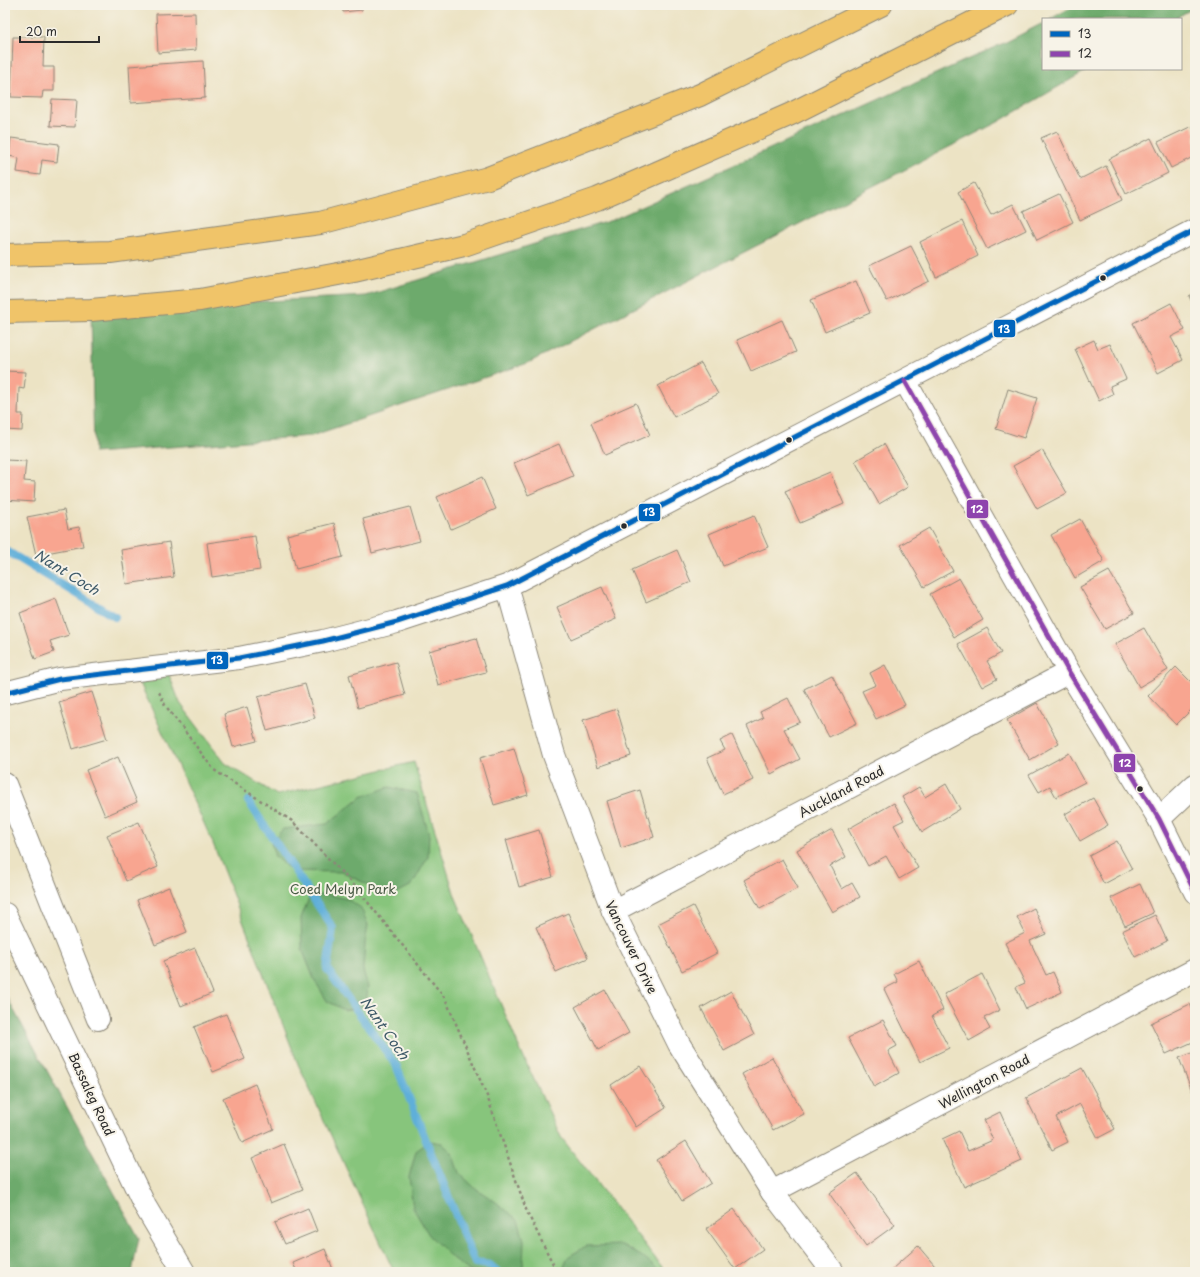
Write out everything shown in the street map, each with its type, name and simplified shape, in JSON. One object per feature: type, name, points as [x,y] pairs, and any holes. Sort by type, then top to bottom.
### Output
[{"type":"highway","points":[[5,255],[110,252],[320,223],[488,178],[700,95],[881,5]]},
{"type":"highway","points":[[5,312],[90,310],[200,300],[354,271],[464,245],[597,199],[791,114],[1007,5]]},
{"type":"street","points":[[5,693],[60,679],[239,658],[323,641],[397,622],[506,586],[1195,230]]},
{"type":"street","points":[[905,381],[1070,672],[1159,819],[1195,892]]},
{"type":"street","name":"Vancouver Drive","points":[[506,586],[554,755],[614,911],[679,1044],[772,1192],[833,1272]]},
{"type":"street","name":"Auckland Road","points":[[614,911],[1070,672]]},
{"type":"street","points":[[5,784],[98,1018]]},
{"type":"street","points":[[1159,819],[1195,785]]},
{"type":"street","name":"Bassaleg Road","points":[[5,914],[145,1206],[184,1272]]},
{"type":"street","name":"Wellington Road","points":[[772,1192],[1195,970]]},
{"type":"path","points":[[148,669],[165,705],[214,770],[292,821],[354,885],[445,998],[487,1096],[527,1212],[557,1272]]},
{"type":"green space","points":[[1076,5],[1195,5],[1195,7],[1176,18],[1052,18]]},
{"type":"green space","points":[[1042,24],[1042,70],[1087,70],[998,122],[528,363],[311,436],[94,453],[91,310],[366,296],[612,220],[1006,42]]},
{"type":"green space","name":"Coed Melyn Park","points":[[166,667],[180,703],[225,763],[277,795],[414,762],[455,896],[522,1054],[561,1137],[666,1272],[394,1272],[298,1064],[212,841],[134,670]]},
{"type":"green space","points":[[389,787],[417,793],[429,835],[428,857],[412,885],[391,896],[342,872],[292,871],[275,857],[271,843],[283,829],[327,824],[361,797]]},
{"type":"green space","points":[[324,894],[347,899],[361,908],[368,925],[363,970],[368,987],[366,1004],[358,1008],[344,1010],[327,1001],[314,979],[302,949],[301,918],[309,898]]},
{"type":"green space","points":[[5,994],[139,1238],[132,1272],[5,1272]]},
{"type":"green space","points":[[430,1141],[442,1143],[452,1153],[459,1173],[475,1188],[496,1202],[518,1220],[524,1240],[523,1267],[519,1272],[471,1272],[453,1259],[429,1235],[413,1208],[409,1177],[416,1151]]},
{"type":"green space","points":[[622,1245],[646,1259],[661,1272],[562,1272],[568,1257],[586,1246]]},
{"type":"building","points":[[342,5],[362,5],[362,10],[343,12]]},
{"type":"building","points":[[195,13],[196,50],[158,53],[156,14]]},
{"type":"building","points":[[13,37],[44,37],[43,67],[54,67],[54,91],[43,91],[42,98],[11,97]]},
{"type":"building","points":[[203,61],[205,98],[131,103],[129,66]]},
{"type":"building","points":[[1195,93],[1195,105],[1190,95]]},
{"type":"building","points":[[52,99],[77,100],[75,127],[50,126]]},
{"type":"building","points":[[1192,126],[1195,133],[1195,156],[1171,168],[1158,142]]},
{"type":"building","points":[[1057,131],[1080,179],[1106,166],[1122,200],[1080,220],[1041,138]]},
{"type":"building","points":[[11,138],[59,144],[57,162],[42,160],[40,175],[17,172],[19,158],[9,156]]},
{"type":"building","points":[[1151,138],[1168,173],[1126,194],[1109,159]]},
{"type":"building","points":[[974,183],[991,215],[1013,204],[1026,230],[987,249],[958,192]]},
{"type":"building","points":[[1059,194],[1073,222],[1037,240],[1023,211]]},
{"type":"building","points":[[962,221],[978,256],[936,277],[920,242]]},
{"type":"building","points":[[911,246],[929,281],[887,301],[869,266]]},
{"type":"building","points":[[856,281],[870,313],[825,332],[811,300]]},
{"type":"building","points":[[1195,293],[1195,309],[1189,296]]},
{"type":"building","points":[[1171,303],[1185,330],[1171,337],[1183,360],[1158,373],[1133,323]]},
{"type":"building","points":[[782,320],[796,352],[751,371],[737,340]]},
{"type":"building","points":[[1094,340],[1098,349],[1110,344],[1126,379],[1110,386],[1113,394],[1099,401],[1075,349]]},
{"type":"building","points":[[701,363],[718,394],[674,417],[658,386]]},
{"type":"building","points":[[5,371],[26,372],[24,389],[19,388],[18,414],[23,414],[22,431],[5,430]]},
{"type":"building","points":[[1008,389],[1037,398],[1024,438],[996,429]]},
{"type":"building","points":[[636,403],[650,435],[605,455],[591,423]]},
{"type":"building","points":[[559,444],[573,476],[528,495],[514,463]]},
{"type":"building","points":[[884,444],[908,487],[879,504],[855,461]]},
{"type":"building","points":[[1042,450],[1067,493],[1037,509],[1013,466]]},
{"type":"building","points":[[5,460],[26,461],[24,481],[35,482],[34,502],[5,500]]},
{"type":"building","points":[[830,472],[844,504],[800,523],[785,491]]},
{"type":"building","points":[[482,477],[496,509],[451,529],[437,497]]},
{"type":"building","points":[[410,507],[420,541],[372,553],[363,519]]},
{"type":"building","points":[[64,510],[68,529],[79,527],[83,546],[36,555],[27,517]]},
{"type":"building","points":[[754,515],[768,547],[723,566],[709,534]]},
{"type":"building","points":[[1080,519],[1104,561],[1075,578],[1051,535]]},
{"type":"building","points":[[334,523],[343,557],[296,569],[287,535]]},
{"type":"building","points":[[929,528],[953,571],[924,587],[900,545]]},
{"type":"building","points":[[255,536],[260,570],[212,577],[207,543]]},
{"type":"building","points":[[169,542],[174,577],[126,584],[121,550]]},
{"type":"building","points":[[677,550],[691,582],[646,602],[632,570]]},
{"type":"building","points":[[1109,571],[1134,613],[1105,629],[1080,587]]},
{"type":"building","points":[[959,578],[983,620],[954,637],[930,594]]},
{"type":"building","points":[[602,587],[616,619],[571,639],[557,607]]},
{"type":"building","points":[[56,599],[69,635],[50,641],[54,652],[35,659],[20,613]]},
{"type":"building","points":[[987,628],[1001,653],[987,661],[997,679],[982,687],[958,644]]},
{"type":"building","points":[[1144,628],[1168,670],[1139,687],[1115,644]]},
{"type":"building","points":[[476,638],[486,672],[438,685],[429,651]]},
{"type":"building","points":[[396,662],[405,695],[358,708],[349,675]]},
{"type":"building","points":[[885,665],[905,705],[876,719],[862,691],[876,685],[870,673]]},
{"type":"building","points":[[1176,667],[1195,686],[1195,706],[1176,725],[1148,696]]},
{"type":"building","points":[[832,675],[857,723],[829,737],[804,689]]},
{"type":"building","points":[[305,684],[315,718],[267,731],[258,697]]},
{"type":"building","points":[[92,692],[107,739],[73,749],[59,702]]},
{"type":"building","points":[[788,698],[800,722],[784,729],[800,759],[771,774],[747,726],[763,718],[760,712]]},
{"type":"building","points":[[1037,703],[1059,743],[1030,760],[1007,720]]},
{"type":"building","points":[[247,707],[257,741],[233,747],[224,714]]},
{"type":"building","points":[[617,709],[631,756],[598,767],[583,720]]},
{"type":"building","points":[[732,735],[753,780],[723,794],[707,758],[725,750],[720,741]]},
{"type":"building","points":[[514,748],[528,795],[494,805],[480,758]]},
{"type":"building","points":[[1069,753],[1085,782],[1056,797],[1050,786],[1039,792],[1029,775]]},
{"type":"building","points":[[118,757],[137,802],[105,816],[86,770]]},
{"type":"building","points":[[946,784],[960,809],[922,832],[902,797],[919,787],[925,797]]},
{"type":"building","points":[[640,790],[654,837],[621,848],[607,801]]},
{"type":"building","points":[[1093,798],[1108,825],[1080,841],[1065,814]]},
{"type":"building","points":[[894,803],[904,820],[894,825],[918,868],[899,879],[886,856],[868,866],[848,829]]},
{"type":"building","points":[[139,822],[158,867],[126,881],[107,835]]},
{"type":"building","points":[[539,830],[553,877],[519,887],[506,840]]},
{"type":"building","points":[[832,830],[846,857],[830,866],[842,889],[852,883],[860,897],[832,912],[797,850]]},
{"type":"building","points":[[1117,841],[1132,869],[1104,884],[1089,856]]},
{"type":"building","points":[[782,859],[798,888],[760,909],[744,880]]},
{"type":"building","points":[[1140,884],[1153,913],[1125,926],[1111,898]]},
{"type":"building","points":[[169,887],[187,932],[155,945],[137,900]]},
{"type":"building","points":[[693,906],[717,953],[682,971],[658,924]]},
{"type":"building","points":[[1034,908],[1046,934],[1030,941],[1046,975],[1053,972],[1062,992],[1026,1009],[1016,987],[1025,983],[1005,943],[1025,933],[1017,917]]},
{"type":"building","points":[[568,913],[588,958],[556,972],[536,927]]},
{"type":"building","points":[[1155,915],[1167,941],[1135,957],[1122,931]]},
{"type":"building","points":[[195,948],[213,993],[181,1006],[163,961]]},
{"type":"building","points":[[919,961],[943,1010],[932,1016],[949,1048],[920,1062],[884,989],[898,982],[894,974]]},
{"type":"building","points":[[982,974],[1000,1010],[984,1018],[990,1029],[969,1041],[944,994]]},
{"type":"building","points":[[605,990],[629,1033],[598,1050],[575,1007]]},
{"type":"building","points":[[731,991],[754,1035],[724,1051],[701,1008]]},
{"type":"building","points":[[1190,1004],[1195,1015],[1195,1041],[1166,1054],[1151,1023]]},
{"type":"building","points":[[226,1014],[245,1059],[213,1072],[194,1027]]},
{"type":"building","points":[[883,1020],[897,1046],[888,1051],[899,1073],[874,1087],[848,1038]]},
{"type":"building","points":[[1195,1052],[1195,1089],[1192,1091],[1179,1058]]},
{"type":"building","points":[[772,1057],[804,1114],[773,1130],[742,1074]]},
{"type":"building","points":[[640,1066],[666,1108],[636,1127],[611,1085]]},
{"type":"building","points":[[1082,1068],[1115,1129],[1098,1138],[1080,1104],[1056,1117],[1068,1142],[1052,1150],[1026,1098]]},
{"type":"building","points":[[255,1084],[273,1129],[242,1143],[223,1098]]},
{"type":"building","points":[[1000,1112],[1022,1161],[964,1187],[942,1139],[959,1131],[968,1151],[993,1140],[984,1120]]},
{"type":"building","points":[[686,1141],[711,1183],[682,1201],[656,1160]]},
{"type":"building","points":[[284,1144],[303,1190],[271,1203],[252,1158]]},
{"type":"building","points":[[857,1173],[895,1225],[866,1246],[829,1193]]},
{"type":"building","points":[[308,1208],[317,1231],[285,1244],[275,1222]]},
{"type":"building","points":[[734,1209],[763,1249],[735,1269],[706,1229]]},
{"type":"building","points":[[918,1246],[940,1272],[895,1272],[892,1269]]},
{"type":"building","points":[[325,1249],[334,1272],[297,1272],[293,1263]]},
{"type":"waterway","name":"Nant Coch","points":[[5,550],[115,617]]},
{"type":"waterway","name":"Nant Coch","points":[[248,801],[333,928],[327,969],[396,1065],[475,1263],[490,1265],[498,1272]]},
{"type":"transit line","name":"13","points":[[5,693],[60,679],[239,658],[323,641],[397,622],[507,586],[1195,230]]},
{"type":"transit line","name":"12","points":[[905,381],[1069,672],[1159,819],[1195,892]]}]
